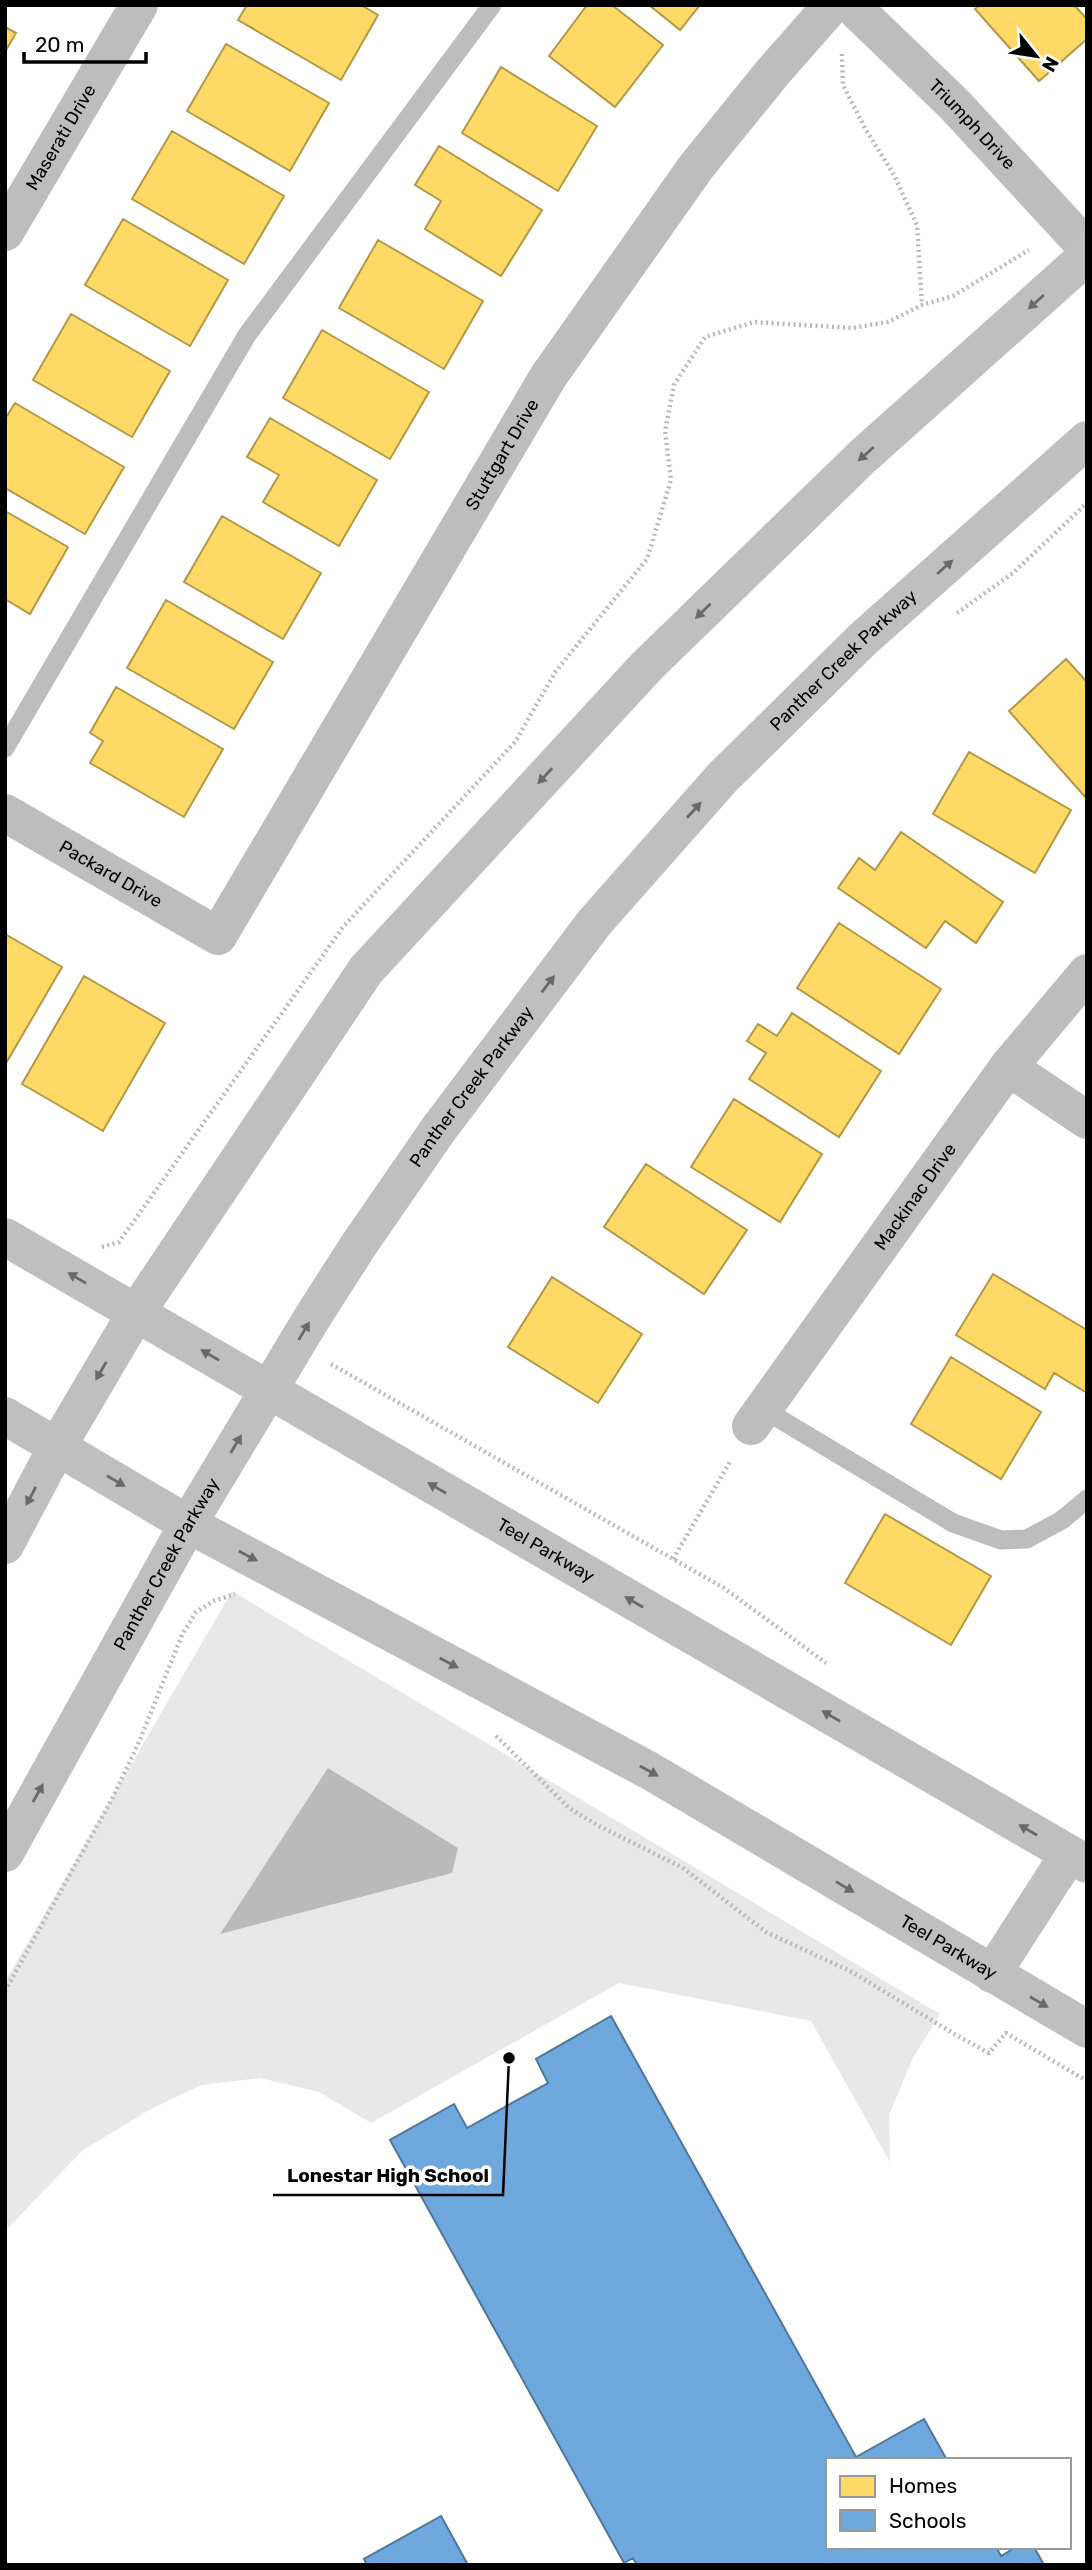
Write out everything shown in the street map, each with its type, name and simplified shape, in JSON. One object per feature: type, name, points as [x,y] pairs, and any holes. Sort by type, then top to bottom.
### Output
[{"type":"main road","points":[[5,1545],[57,1447],[136,1312],[366,970],[647,666],[862,457],[1087,256]]},
{"type":"main road","name":"Panther Creek Parkway","points":[[5,1853],[188,1524],[352,1256],[424,1152],[594,923],[722,778],[863,639],[1087,440]]},
{"type":"main road","name":"Teel Parkway","points":[[5,1237],[1078,1859]]},
{"type":"main road","name":"Teel Parkway","points":[[5,1416],[188,1524],[650,1771],[1087,2029]]},
{"type":"main road","points":[[992,1974],[1078,1859]]},
{"type":"street","name":"Maserati Drive","points":[[5,232],[139,5]]},
{"type":"street","name":"Stuttgart Drive","points":[[218,936],[548,377],[696,167],[773,72],[832,5]]},
{"type":"street","name":"Triumph Drive","points":[[851,5],[954,104],[1087,248]]},
{"type":"street","name":"Packard Drive","points":[[5,813],[218,936]]},
{"type":"street","name":"Mackinac Drive","points":[[757,1418],[1007,1067],[1087,974]]},
{"type":"street","points":[[1007,1067],[1087,1120]]},
{"type":"lane","points":[[5,748],[247,335],[492,5]]},
{"type":"lane","points":[[757,1418],[953,1522],[1001,1540],[1027,1539],[1062,1520],[1087,1499]]},
{"type":"path","points":[[842,50],[843,85],[866,131],[894,175],[918,225],[922,305]]},
{"type":"path","points":[[119,1242],[343,927],[515,742],[556,671],[647,559],[671,480],[665,431],[674,385],[705,337],[754,322],[852,328],[888,322],[922,305],[953,296],[1030,250]]},
{"type":"path","points":[[950,618],[1013,573],[1087,503]]},
{"type":"path","points":[[327,1362],[724,1588],[831,1667]]},
{"type":"path","points":[[673,1559],[757,1418]]},
{"type":"path","points":[[5,1991],[111,1801],[189,1623],[196,1612],[214,1601],[237,1593]]},
{"type":"path","points":[[492,1732],[569,1808],[682,1868],[766,1932],[852,1972],[989,2053],[1006,2033],[1087,2081]]},
{"type":"shaded area","points":[[232,1591],[940,2014],[913,2058],[889,2115],[890,2162],[811,2021],[619,1983],[371,2123],[319,2092],[260,2078],[201,2085],[151,2109],[83,2150],[5,2231],[5,1982]]},
{"type":"shaded area","points":[[328,1768],[458,1848],[452,1873],[220,1934]]},
{"type":"building: Homes","points":[[247,5],[361,5],[378,15],[341,80],[238,20]]},
{"type":"building: Homes","points":[[587,5],[612,5],[663,45],[615,107],[549,56]]},
{"type":"building: Homes","points":[[649,5],[700,5],[680,30]]},
{"type":"building: Homes","points":[[979,5],[1074,5],[1087,19],[1087,39],[1039,81],[975,9]]},
{"type":"building: Homes","points":[[5,27],[16,33],[5,52]]},
{"type":"building: Homes","points":[[226,44],[329,103],[290,171],[187,111]]},
{"type":"building: Homes","points":[[501,67],[597,126],[558,191],[462,133]]},
{"type":"building: Homes","points":[[172,131],[284,196],[244,264],[132,199]]},
{"type":"building: Homes","points":[[439,146],[542,210],[501,276],[425,229],[441,201],[415,185]]},
{"type":"building: Homes","points":[[123,219],[228,280],[190,346],[85,285]]},
{"type":"building: Homes","points":[[378,240],[483,301],[444,369],[339,308]]},
{"type":"building: Homes","points":[[71,314],[170,371],[132,437],[33,380]]},
{"type":"building: Homes","points":[[322,330],[429,392],[390,459],[283,398]]},
{"type":"building: Homes","points":[[15,403],[124,467],[85,534],[5,488],[5,419]]},
{"type":"building: Homes","points":[[270,418],[377,480],[339,546],[263,502],[279,475],[247,457]]},
{"type":"building: Homes","points":[[5,511],[68,547],[30,614],[5,599]]},
{"type":"building: Homes","points":[[222,516],[321,573],[283,639],[184,582]]},
{"type":"building: Homes","points":[[166,600],[273,662],[234,729],[127,668]]},
{"type":"building: Homes","points":[[1066,659],[1087,682],[1087,799],[1009,711]]},
{"type":"building: Homes","points":[[116,687],[223,749],[184,817],[90,763],[103,741],[90,733]]},
{"type":"building: Homes","points":[[969,752],[1071,810],[1035,873],[933,814]]},
{"type":"building: Homes","points":[[901,832],[1003,902],[976,943],[945,921],[926,948],[838,888],[859,858],[875,870]]},
{"type":"building: Homes","points":[[839,923],[941,989],[899,1054],[797,988]]},
{"type":"building: Homes","points":[[5,934],[62,967],[5,1065]]},
{"type":"building: Homes","points":[[84,976],[165,1023],[103,1131],[22,1084]]},
{"type":"building: Homes","points":[[792,1013],[881,1071],[839,1137],[749,1079],[766,1053],[747,1041],[758,1024],[777,1036]]},
{"type":"building: Homes","points":[[734,1099],[822,1154],[780,1222],[691,1167]]},
{"type":"building: Homes","points":[[646,1164],[747,1230],[704,1294],[604,1227]]},
{"type":"building: Homes","points":[[993,1274],[1087,1330],[1087,1393],[1054,1373],[1045,1389],[956,1335]]},
{"type":"building: Homes","points":[[552,1277],[642,1334],[598,1403],[508,1347]]},
{"type":"building: Homes","points":[[951,1357],[1041,1412],[1001,1479],[911,1424]]},
{"type":"building: Homes","points":[[885,1514],[991,1576],[951,1645],[845,1583]]},
{"type":"building: Schools","points":[[611,2016],[856,2457],[924,2419],[946,2458],[826,2458],[826,2549],[997,2549],[1001,2556],[1013,2549],[1035,2549],[1044,2565],[637,2565],[633,2558],[624,2563],[390,2140],[454,2104],[467,2128],[548,2083],[536,2059]]},
{"type":"building: Schools","points":[[441,2516],[468,2565],[367,2565],[364,2559]]},
{"type":"place","name":"Lonestar High School","points":[[509,2058]]}]
